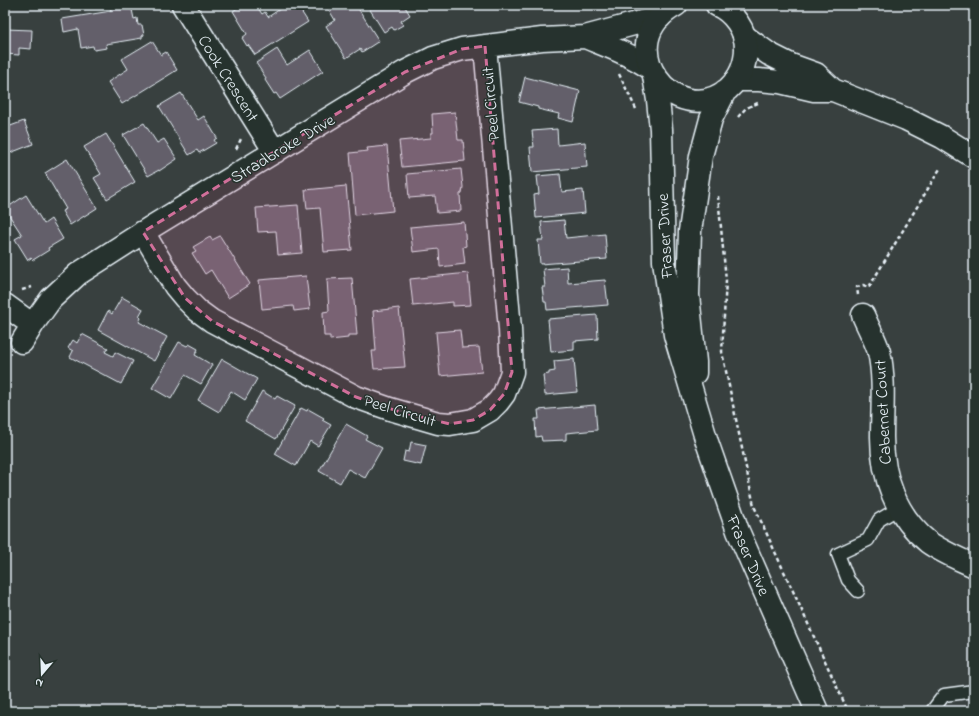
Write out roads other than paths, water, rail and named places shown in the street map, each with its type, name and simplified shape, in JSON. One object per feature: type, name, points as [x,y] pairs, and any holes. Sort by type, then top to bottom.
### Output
[{"type":"street","name":"Cook Crescent","points":[[183,5],[276,152]]},
{"type":"street","points":[[717,5],[732,15],[743,32],[770,54],[791,65],[816,74],[833,90],[906,119],[942,137],[974,157]]},
{"type":"street","points":[[742,5],[743,32]]},
{"type":"street","name":"Stradbroke Drive","points":[[22,342],[51,299],[78,274],[143,232],[405,72],[433,58],[452,52],[485,46],[542,39],[584,37],[669,9]]},
{"type":"street","name":"Fraser Drive","points":[[669,9],[653,26],[647,51],[658,100],[661,129],[664,261],[675,335],[707,442],[738,532],[817,711]]},
{"type":"street","name":"Fraser Drive","points":[[693,394],[695,362],[688,295],[690,231],[701,156],[711,119],[740,74],[745,60],[746,44],[743,32]]},
{"type":"street","name":"Stradbroke Drive","points":[[584,37],[640,61],[652,72],[665,88],[680,97],[689,99],[705,99],[712,97],[731,86]]},
{"type":"street","name":"Peel Circuit","points":[[143,232],[185,298],[202,314],[236,334],[356,397],[438,423],[450,424],[473,420],[482,415],[498,402],[504,394],[512,372],[493,124],[485,46]]},
{"type":"street","points":[[731,86],[758,80],[780,82],[814,90],[833,90]]},
{"type":"street","points":[[5,305],[22,318],[33,324]]},
{"type":"street","name":"Cabernet Court","points":[[862,315],[876,344],[880,360],[883,403],[883,460],[894,499],[914,528],[928,542],[942,551],[974,566]]},
{"type":"lane","points":[[858,591],[848,580],[838,554],[868,540],[880,520],[899,508]]},
{"type":"lane","points":[[932,711],[944,695],[974,691]]}]
